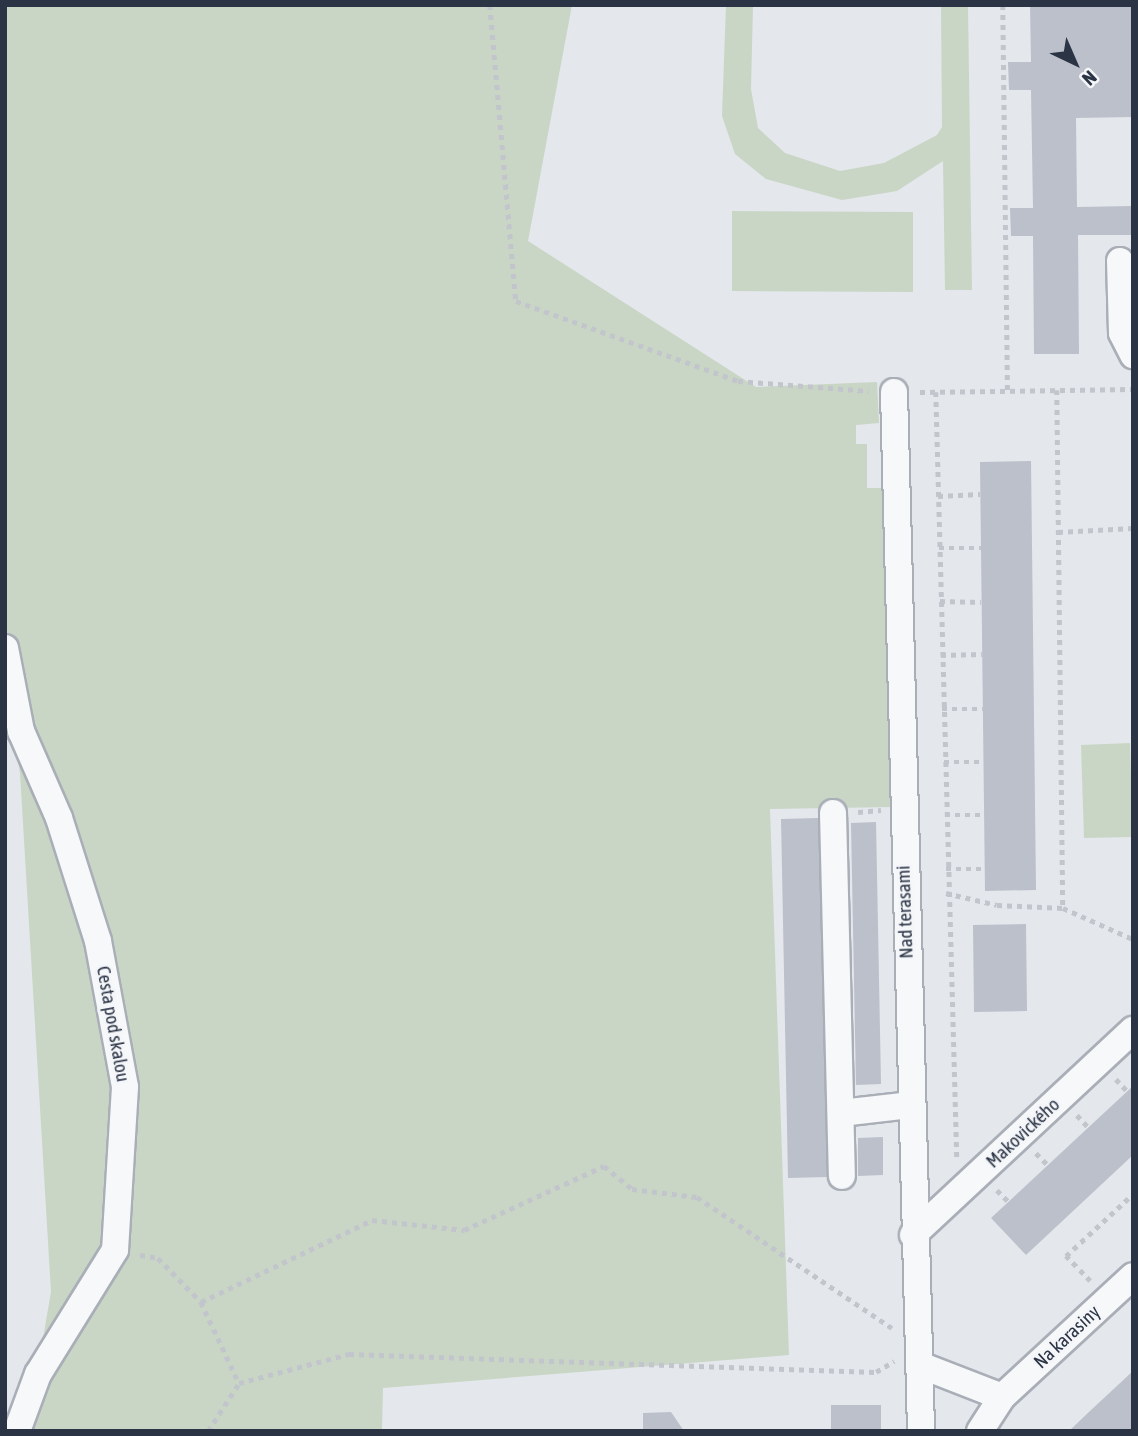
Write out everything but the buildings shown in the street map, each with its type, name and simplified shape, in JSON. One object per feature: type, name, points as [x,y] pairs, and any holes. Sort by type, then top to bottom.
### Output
[{"type":"street","points":[[1121,261],[1122,333],[1133,355]]},
{"type":"street","name":"Nad terasami","points":[[894,392],[913,1236],[921,1431]]},
{"type":"street","name":"Cesta pod skalou","points":[[5,648],[22,731],[59,818],[98,942],[125,1087],[115,1250],[94,1294],[38,1374],[17,1431]]},
{"type":"street","points":[[833,813],[842,1176]]},
{"type":"street","name":"Makovického","points":[[913,1236],[1133,1030]]},
{"type":"street","points":[[841,1113],[910,1105]]},
{"type":"street","name":"Na karasiny","points":[[981,1431],[1002,1397],[1133,1276]]},
{"type":"street","points":[[919,1356],[1002,1397]]},
{"type":"path","points":[[490,5],[516,301],[738,381],[894,392],[1133,389]]},
{"type":"path","points":[[1003,5],[1008,391]]},
{"type":"path","points":[[1057,390],[1063,908]]},
{"type":"path","points":[[936,392],[946,893],[959,1193]]},
{"type":"path","points":[[938,496],[980,494]]},
{"type":"path","points":[[1058,532],[1133,528]]},
{"type":"path","points":[[939,548],[981,548]]},
{"type":"path","points":[[940,601],[981,601]]},
{"type":"path","points":[[941,655],[982,654]]},
{"type":"path","points":[[942,709],[983,709]]},
{"type":"path","points":[[944,762],[983,762]]},
{"type":"path","points":[[833,813],[902,809]]},
{"type":"path","points":[[945,815],[984,815]]},
{"type":"path","points":[[946,869],[985,869]]},
{"type":"path","points":[[946,893],[997,905],[1063,908],[1133,939]]},
{"type":"path","points":[[201,1302],[372,1220],[464,1230],[604,1166],[632,1189],[696,1197],[919,1356]]},
{"type":"path","points":[[1084,1274],[1066,1256],[1133,1194]]},
{"type":"path","points":[[115,1250],[158,1258],[201,1302],[239,1383]]},
{"type":"path","points":[[208,1431],[239,1383],[349,1354],[876,1372],[919,1356]]},
{"type":"green space","points":[[5,5],[572,5],[528,241],[756,387],[877,382],[879,423],[856,425],[856,444],[867,444],[867,488],[887,488],[892,807],[770,809],[789,1355],[383,1388],[382,1431],[27,1431],[51,1292],[20,773],[5,678]]},
{"type":"green space","points":[[726,5],[753,5],[751,89],[758,128],[785,153],[840,171],[884,163],[937,135],[942,127],[941,5],[968,5],[972,290],[945,290],[943,161],[897,191],[842,200],[766,179],[735,154],[722,116]]},
{"type":"green space","points":[[732,211],[913,212],[913,292],[732,291]]},
{"type":"green space","points":[[1130,743],[1133,837],[1084,838],[1081,745]]}]
